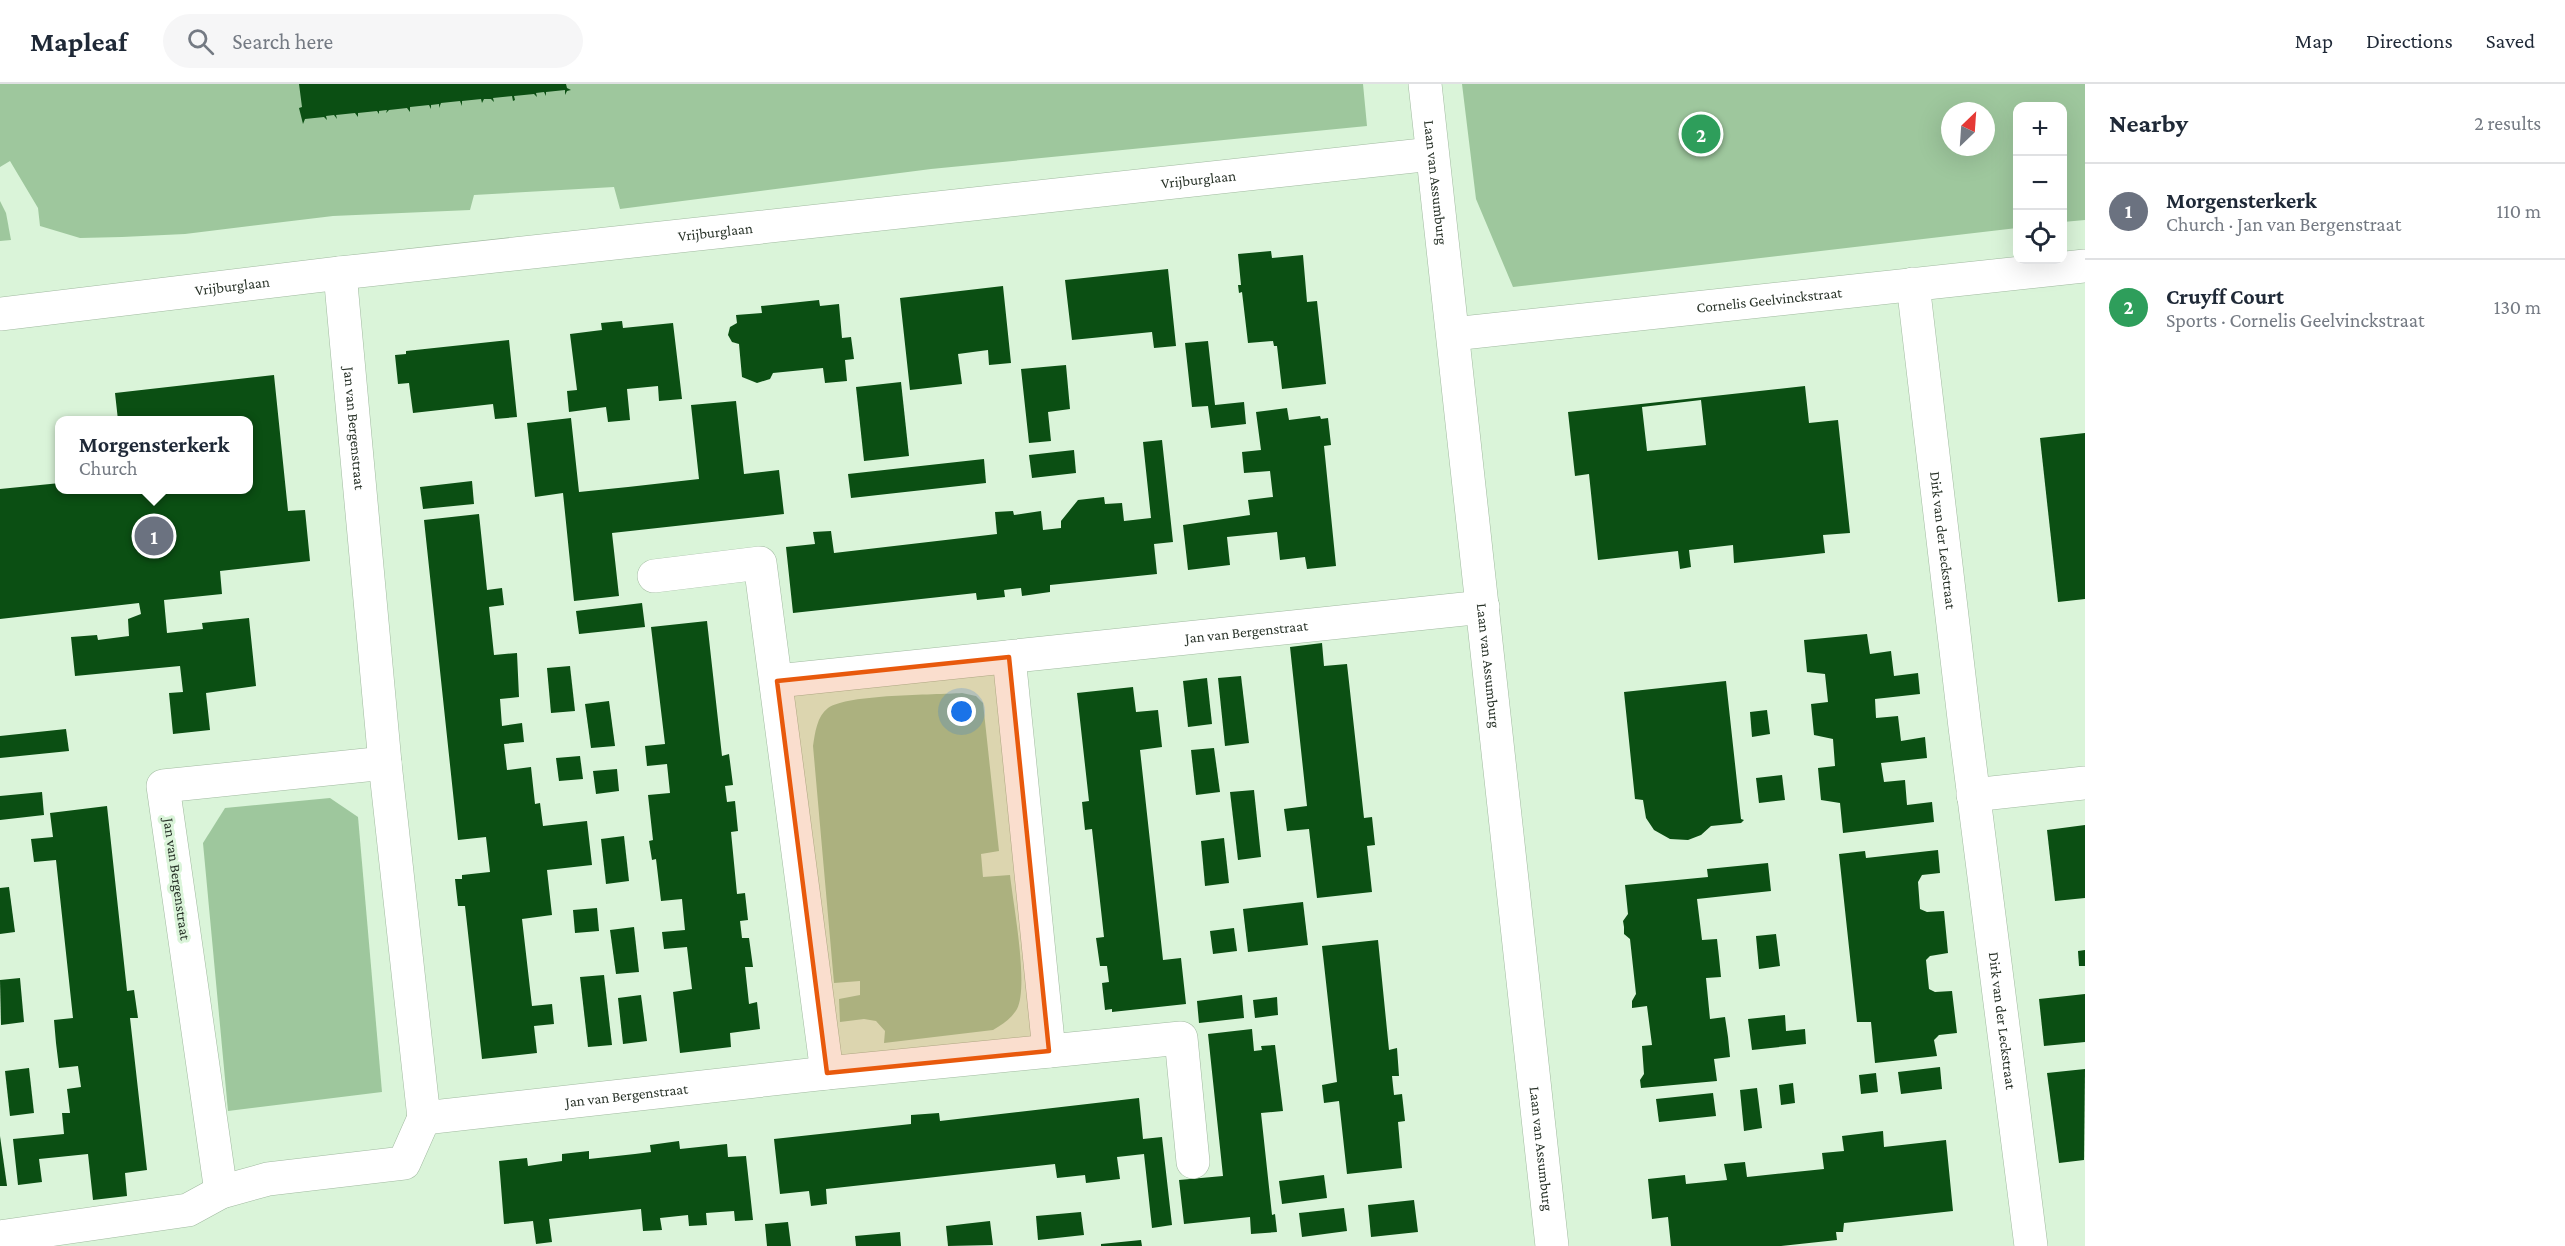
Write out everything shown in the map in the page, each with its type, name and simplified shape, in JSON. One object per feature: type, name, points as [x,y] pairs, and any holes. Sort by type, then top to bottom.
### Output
[{"type":"street","name":"Laan van Assumburg","points":[[1425,84],[1552,1246]]},
{"type":"street","name":"Vrijburglaan","points":[[0,314],[340,273],[1432,154]]},
{"type":"street","name":"Cornelis Geelvinckstraat","points":[[1452,334],[2085,266]]},
{"type":"street","name":"Jan van Bergenstraat","points":[[340,273],[385,763],[424,1118],[827,1073],[1181,1038],[1193,1162]]},
{"type":"street","name":"Dirk van der Leckstraat","points":[[1913,284],[1973,795],[2031,1246]]},
{"type":"street","points":[[654,576],[760,563],[827,1073]]},
{"type":"street","name":"Jan van Bergenstraat","points":[[777,681],[1483,607]]},
{"type":"street","points":[[1010,657],[1049,1051]]},
{"type":"street","name":"Jan van Bergenstraat","points":[[221,1192],[163,786],[385,763]]},
{"type":"street","points":[[1973,795],[2085,783]]},
{"type":"street","points":[[0,1237],[188,1210],[221,1192],[268,1179],[404,1163],[424,1118]]},
{"type":"highlighted area","points":[[1009,657],[1049,1051],[827,1073],[777,681]]},
{"type":"green space","points":[[0,84],[1363,84],[1367,126],[931,169],[620,209],[614,187],[474,195],[470,210],[333,216],[185,234],[80,238],[40,226],[38,208],[10,161],[0,167]]},
{"type":"green space","points":[[1462,84],[2085,84],[2085,220],[2067,222],[2067,102],[2013,102],[2013,228],[1513,287],[1476,199]]},
{"type":"green space","points":[[0,201],[6,213],[11,240],[0,241]]},
{"type":"green space","points":[[962,693],[976,696],[983,703],[999,851],[981,854],[983,877],[1010,875],[1021,964],[1020,998],[1012,1016],[993,1030],[884,1043],[885,1031],[876,1021],[864,1019],[840,1022],[839,999],[860,995],[860,981],[834,983],[813,746],[816,730],[824,711],[838,703],[872,698]]},
{"type":"green space","points":[[330,798],[358,817],[382,1092],[228,1111],[203,843],[225,808]]},
{"type":"building","points":[[299,84],[566,84],[571,90],[565,95],[565,90],[546,92],[546,96],[544,92],[536,93],[537,97],[534,94],[514,96],[513,101],[512,96],[493,98],[494,102],[491,99],[484,99],[482,103],[481,99],[462,101],[462,106],[460,101],[441,103],[439,108],[439,104],[431,105],[431,109],[429,105],[410,107],[410,112],[407,108],[389,110],[386,113],[387,110],[379,111],[379,114],[377,111],[358,113],[358,117],[355,113],[336,115],[337,119],[334,115],[326,116],[327,120],[324,117],[305,119],[303,124],[299,108],[302,107]]},
{"type":"building","points":[[1271,251],[1272,258],[1303,255],[1307,302],[1317,301],[1326,384],[1282,389],[1277,346],[1274,346],[1273,341],[1248,343],[1242,292],[1239,293],[1238,285],[1241,285],[1238,254]]},
{"type":"building","points":[[1168,269],[1176,346],[1154,348],[1152,332],[1072,340],[1065,280]]},
{"type":"building","points":[[1003,286],[1011,363],[989,365],[988,350],[958,354],[962,384],[910,390],[900,298]]},
{"type":"building","points":[[819,300],[820,306],[839,304],[842,338],[851,337],[854,359],[845,360],[847,381],[825,383],[823,368],[773,373],[770,379],[757,383],[742,377],[739,344],[732,342],[728,335],[730,327],[737,323],[736,315],[762,313],[761,306]]},
{"type":"building","points":[[622,321],[623,328],[673,323],[682,399],[659,401],[658,386],[627,389],[630,420],[608,422],[606,407],[569,412],[567,391],[577,390],[570,334],[602,330],[601,323]]},
{"type":"building","points":[[509,340],[517,417],[495,419],[493,404],[413,413],[409,383],[398,384],[395,355],[406,354],[406,351]]},
{"type":"building","points":[[1208,341],[1215,405],[1244,402],[1246,424],[1211,428],[1208,406],[1192,407],[1185,343]]},
{"type":"building","points":[[1066,365],[1070,409],[1048,412],[1051,441],[1029,443],[1021,369]]},
{"type":"building","points":[[274,375],[288,511],[305,510],[310,561],[220,571],[222,594],[164,600],[167,633],[203,629],[202,623],[249,618],[256,686],[206,693],[210,730],[173,734],[169,693],[183,692],[180,666],[75,676],[71,637],[97,635],[98,640],[129,636],[128,619],[141,614],[139,603],[0,619],[0,489],[55,484],[55,494],[253,494],[253,416],[118,416],[115,393]]},
{"type":"building","points":[[901,382],[909,456],[864,461],[856,387]]},
{"type":"building","points":[[1805,386],[1809,423],[1838,420],[1850,533],[1823,535],[1825,553],[1734,563],[1733,545],[1689,550],[1691,567],[1680,569],[1678,551],[1598,560],[1589,474],[1575,476],[1568,412]],"holes":[[[1701,400],[1706,445],[1647,451],[1642,407]]]},
{"type":"building","points":[[736,401],[744,474],[779,470],[784,514],[612,533],[619,596],[574,601],[563,493],[535,497],[527,423],[571,418],[579,492],[628,487],[699,479],[691,405]]},
{"type":"building","points":[[1287,408],[1289,420],[1320,416],[1321,419],[1328,418],[1331,445],[1324,446],[1336,566],[1307,569],[1305,557],[1280,560],[1277,532],[1227,537],[1230,565],[1188,570],[1183,525],[1250,515],[1248,500],[1273,497],[1270,471],[1244,473],[1242,452],[1261,450],[1256,412]]},
{"type":"building","points":[[2085,433],[2085,599],[2058,602],[2040,438]]},
{"type":"building","points":[[1162,440],[1173,542],[1154,544],[1157,574],[1050,585],[1050,592],[1022,596],[1021,588],[1004,590],[1005,597],[977,600],[976,593],[793,613],[786,547],[815,544],[813,532],[831,531],[834,553],[997,534],[995,512],[1013,511],[1014,515],[1041,511],[1043,530],[1061,528],[1061,521],[1078,500],[1104,497],[1105,504],[1122,503],[1124,521],[1151,518],[1143,442]]},
{"type":"building","points":[[1074,450],[1076,473],[1032,478],[1029,455]]},
{"type":"building","points":[[984,459],[986,483],[851,498],[848,474]]},
{"type":"building","points":[[472,481],[474,504],[423,509],[420,487]]},
{"type":"building","points":[[479,514],[487,590],[502,588],[504,605],[489,607],[494,655],[517,653],[519,697],[500,699],[502,726],[522,723],[524,742],[504,744],[507,770],[531,767],[535,804],[540,803],[543,826],[587,821],[592,865],[547,870],[552,915],[522,919],[532,1006],[552,1004],[554,1024],[534,1026],[537,1053],[482,1059],[465,906],[458,906],[455,879],[462,879],[462,875],[490,872],[486,837],[458,840],[424,520]]},
{"type":"building","points":[[642,603],[645,627],[579,634],[576,611]]},
{"type":"building","points":[[707,621],[722,756],[729,754],[733,785],[725,786],[727,802],[735,801],[738,831],[731,832],[737,894],[745,893],[748,920],[740,921],[742,938],[749,938],[753,967],[745,967],[749,1004],[757,1002],[760,1029],[730,1033],[731,1047],[680,1053],[673,992],[692,989],[687,947],[664,949],[662,932],[685,930],[682,899],[661,901],[656,859],[652,860],[649,841],[653,840],[648,795],[670,793],[667,764],[647,766],[645,746],[665,744],[651,627]]},
{"type":"building","points":[[1867,634],[1870,654],[1891,651],[1894,676],[1918,673],[1920,694],[1875,699],[1876,718],[1898,716],[1901,741],[1925,737],[1927,758],[1881,763],[1884,782],[1905,780],[1907,805],[1932,802],[1934,822],[1843,833],[1840,803],[1821,800],[1818,768],[1835,766],[1833,739],[1814,735],[1811,704],[1828,702],[1825,674],[1807,672],[1804,640]]},
{"type":"building","points":[[1322,643],[1324,666],[1347,664],[1364,818],[1372,817],[1375,845],[1367,846],[1372,892],[1317,898],[1309,829],[1287,831],[1284,809],[1307,806],[1290,647]]},
{"type":"building","points":[[570,666],[575,711],[551,713],[547,668]]},
{"type":"building","points":[[1241,676],[1249,743],[1225,746],[1218,678]]},
{"type":"building","points":[[1207,678],[1212,724],[1188,727],[1183,681]]},
{"type":"building","points":[[1726,681],[1741,819],[1744,820],[1741,823],[1711,826],[1701,835],[1688,840],[1670,839],[1654,830],[1646,818],[1643,800],[1635,799],[1624,692]]},
{"type":"building","points":[[1133,687],[1136,712],[1158,710],[1162,747],[1140,750],[1163,960],[1181,958],[1186,1004],[1112,1012],[1112,1009],[1105,1010],[1102,983],[1109,982],[1107,966],[1100,966],[1096,938],[1104,937],[1092,829],[1085,830],[1082,802],[1089,801],[1077,693]]},
{"type":"building","points":[[609,701],[615,746],[591,748],[585,704]]},
{"type":"building","points":[[1767,710],[1770,734],[1752,737],[1750,712]]},
{"type":"building","points":[[66,729],[69,751],[0,758],[0,736]]},
{"type":"building","points":[[1214,748],[1220,792],[1196,795],[1191,750]]},
{"type":"building","points":[[580,756],[583,779],[559,781],[556,758]]},
{"type":"building","points":[[617,769],[619,791],[596,794],[593,771]]},
{"type":"building","points":[[1782,775],[1785,800],[1759,803],[1756,778]]},
{"type":"building","points":[[1254,790],[1261,857],[1238,860],[1230,792]]},
{"type":"building","points":[[42,792],[44,815],[0,820],[0,796]]},
{"type":"building","points":[[107,806],[127,991],[134,990],[138,1018],[130,1018],[147,1170],[125,1173],[127,1196],[93,1200],[88,1154],[39,1159],[42,1182],[18,1185],[13,1139],[64,1134],[62,1113],[70,1113],[67,1089],[81,1087],[78,1066],[59,1068],[56,1043],[54,1020],[73,1018],[56,860],[34,862],[31,839],[53,837],[50,813]]},
{"type":"building","points":[[2085,825],[2085,898],[2055,901],[2047,830]]},
{"type":"building","points":[[624,836],[629,881],[606,884],[601,839]]},
{"type":"building","points":[[1224,838],[1229,883],[1205,886],[1201,841]]},
{"type":"building","points":[[1938,850],[1940,873],[1922,875],[1918,882],[1920,909],[1927,912],[1944,911],[1948,953],[1930,956],[1926,960],[1929,989],[1935,992],[1952,991],[1957,1033],[1939,1035],[1934,1040],[1937,1056],[1875,1063],[1871,1022],[1857,1022],[1839,854],[1865,851],[1866,858]]},
{"type":"building","points":[[1768,863],[1771,891],[1697,899],[1702,940],[1717,939],[1719,957],[1721,977],[1706,978],[1710,1019],[1725,1017],[1728,1037],[1730,1057],[1714,1059],[1717,1081],[1641,1088],[1640,1080],[1644,1074],[1642,1046],[1652,1045],[1647,1006],[1632,1008],[1632,1001],[1636,994],[1630,939],[1624,934],[1623,921],[1628,914],[1625,885],[1708,877],[1707,869]]},
{"type":"building","points":[[9,887],[15,932],[0,934],[0,888]]},
{"type":"building","points":[[1303,902],[1308,945],[1248,952],[1243,909]]},
{"type":"building","points":[[597,908],[599,931],[575,933],[573,910]]},
{"type":"building","points":[[634,927],[639,972],[616,974],[610,930]]},
{"type":"building","points":[[1234,928],[1237,951],[1213,954],[1210,931]]},
{"type":"building","points":[[1776,934],[1780,966],[1759,969],[1756,936]]},
{"type":"building","points":[[1378,940],[1389,1050],[1397,1048],[1399,1076],[1392,1076],[1394,1095],[1402,1094],[1405,1121],[1398,1122],[1402,1168],[1347,1174],[1339,1101],[1324,1103],[1322,1085],[1337,1082],[1322,946]]},
{"type":"building","points":[[2085,950],[2085,966],[2079,966],[2078,951]]},
{"type":"building","points":[[604,975],[612,1045],[588,1047],[580,977]]},
{"type":"building","points":[[20,978],[24,1022],[1,1025],[0,980]]},
{"type":"building","points":[[2085,994],[2085,1042],[2044,1046],[2039,999]]},
{"type":"building","points":[[641,995],[647,1041],[623,1044],[618,998]]},
{"type":"building","points":[[1242,995],[1244,1018],[1199,1023],[1197,1001]]},
{"type":"building","points":[[1277,997],[1278,1015],[1255,1018],[1253,1000]]},
{"type":"building","points":[[1785,1015],[1786,1031],[1805,1029],[1806,1044],[1752,1050],[1748,1019]]},
{"type":"building","points":[[1252,1029],[1254,1051],[1262,1050],[1261,1046],[1275,1045],[1283,1111],[1261,1113],[1272,1215],[1275,1214],[1277,1232],[1251,1234],[1250,1217],[1184,1224],[1179,1180],[1223,1176],[1208,1034]]},
{"type":"building","points":[[1940,1067],[1942,1089],[1901,1094],[1898,1072]]},
{"type":"building","points":[[29,1068],[34,1113],[10,1116],[5,1071]]},
{"type":"building","points":[[2085,1069],[2084,1160],[2059,1163],[2047,1073]]},
{"type":"building","points":[[1876,1073],[1878,1092],[1861,1094],[1859,1075]]},
{"type":"building","points":[[1793,1083],[1795,1103],[1781,1105],[1779,1085]]},
{"type":"building","points":[[1757,1088],[1762,1128],[1744,1131],[1740,1090]]},
{"type":"building","points":[[1713,1093],[1716,1116],[1659,1122],[1656,1099]]},
{"type":"building","points":[[1139,1098],[1143,1139],[1162,1137],[1172,1225],[1152,1228],[1144,1154],[1117,1157],[1120,1179],[1086,1183],[1085,1175],[1057,1178],[1055,1164],[826,1189],[827,1204],[811,1206],[809,1191],[780,1194],[774,1139],[911,1124],[911,1115],[939,1113],[940,1121]]},
{"type":"building","points":[[1883,1131],[1884,1147],[1946,1140],[1953,1211],[1844,1223],[1843,1232],[1836,1232],[1837,1240],[1781,1246],[1671,1246],[1668,1217],[1652,1219],[1648,1179],[1685,1175],[1686,1184],[1727,1180],[1724,1164],[1745,1162],[1747,1177],[1824,1169],[1822,1153],[1844,1151],[1842,1136]]},
{"type":"building","points":[[0,1136],[7,1186],[0,1186]]},
{"type":"building","points":[[679,1141],[680,1149],[727,1144],[728,1157],[746,1156],[753,1220],[735,1221],[734,1211],[706,1213],[707,1225],[689,1226],[688,1215],[660,1218],[662,1230],[643,1231],[641,1209],[549,1219],[552,1242],[536,1244],[533,1221],[504,1224],[499,1161],[527,1158],[528,1166],[562,1161],[562,1154],[589,1151],[589,1159],[635,1154],[651,1152],[650,1145]]},
{"type":"building","points":[[1324,1175],[1327,1198],[1282,1204],[1279,1181]]},
{"type":"building","points":[[1414,1200],[1418,1232],[1371,1237],[1368,1205]]},
{"type":"building","points":[[1344,1208],[1347,1231],[1302,1237],[1299,1213]]},
{"type":"building","points":[[1081,1212],[1084,1235],[1038,1240],[1036,1216]]},
{"type":"building","points":[[990,1221],[993,1245],[948,1246],[946,1226]]},
{"type":"building","points":[[788,1222],[791,1246],[767,1246],[765,1224]]},
{"type":"building","points":[[900,1232],[901,1246],[856,1246],[855,1236]]},
{"type":"building","points":[[1141,1240],[1142,1246],[1101,1246],[1101,1244]]},
{"type":"place","name":"Cruyff Court","points":[[1701,134]]},
{"type":"place","name":"Morgensterkerk","points":[[154,536]]}]
